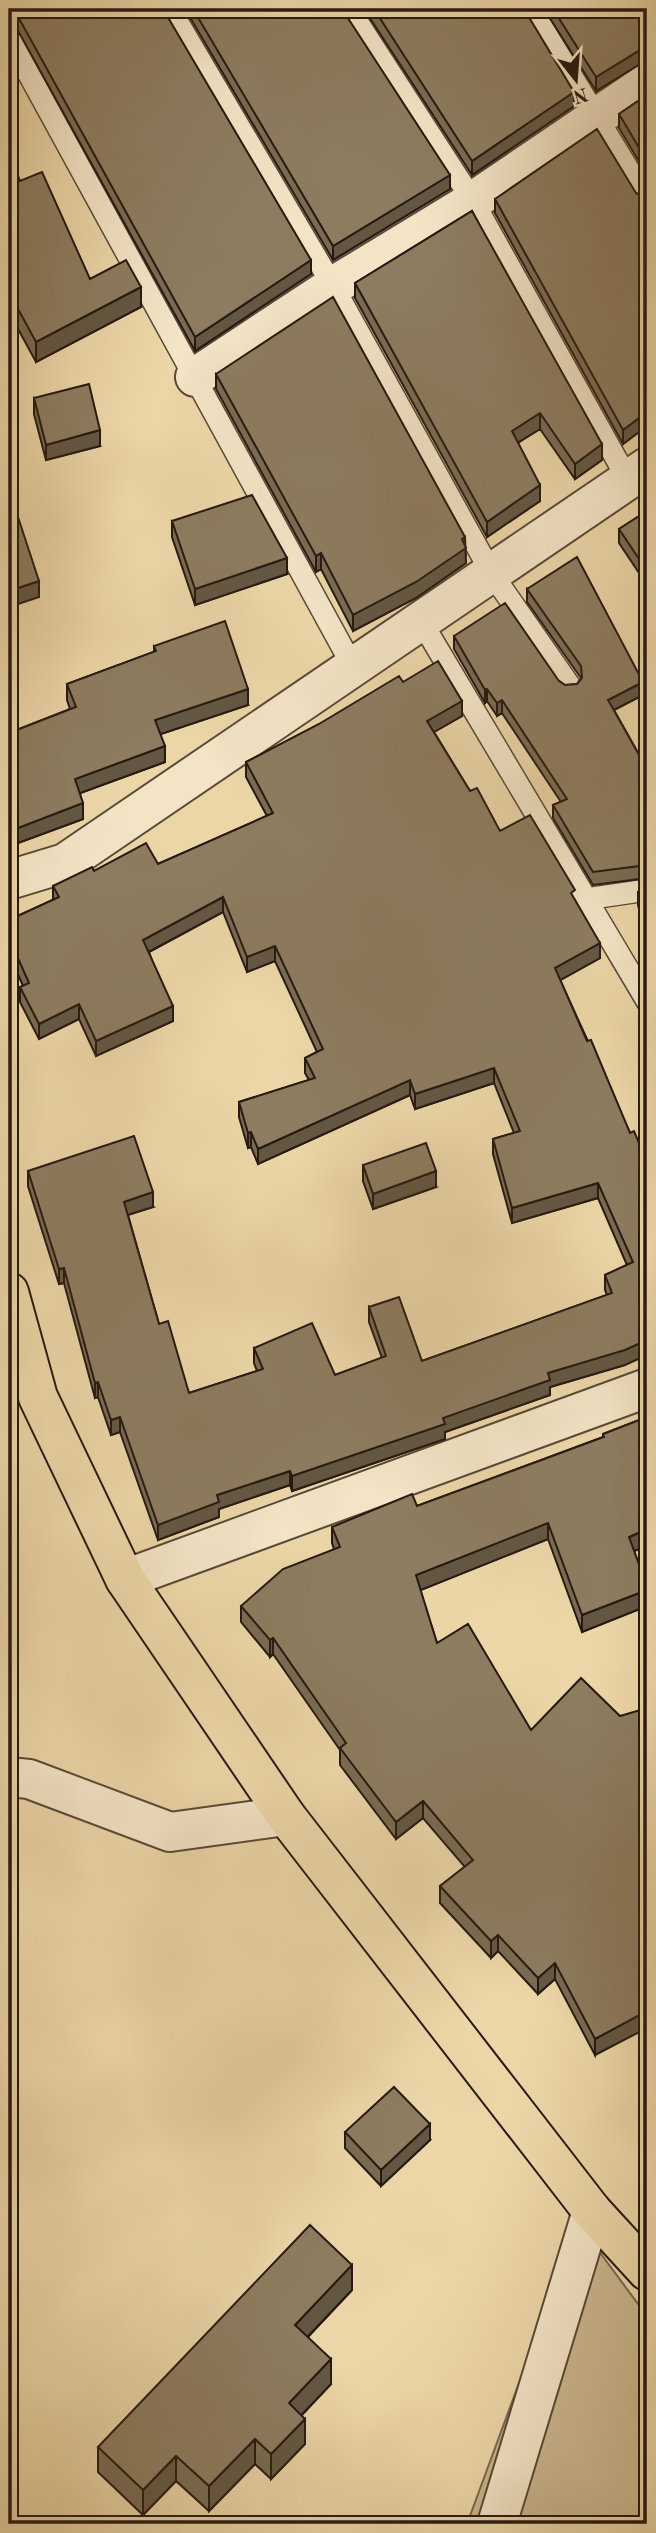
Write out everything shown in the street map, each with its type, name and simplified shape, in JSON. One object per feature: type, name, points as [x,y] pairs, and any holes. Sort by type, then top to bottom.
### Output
[{"type":"main road","points":[[9,1292],[38,1397],[125,1579],[286,1816],[592,2211],[647,2270]]},
{"type":"street","points":[[195,377],[334,286],[473,201],[647,83]]},
{"type":"street","points":[[9,880],[65,863],[352,665],[492,574],[638,473]]},
{"type":"street","points":[[125,1579],[647,1388]]},
{"type":"street","points":[[9,1777],[29,1779],[170,1832],[286,1816]]},
{"type":"street","points":[[497,2524],[592,2211]]},
{"type":"lane","points":[[170,9],[334,286],[492,574],[570,686]]},
{"type":"lane","points":[[349,9],[473,201],[638,473]]},
{"type":"lane","points":[[531,9],[647,201]]},
{"type":"lane","points":[[9,38],[352,665]]},
{"type":"lane","points":[[421,621],[647,1001]]},
{"type":"lane","points":[[586,899],[647,890]]},
{"type":"shaded area","points":[[578,2223],[647,2316],[647,2524],[467,2524]]},
{"type":"building","points":[[9,9],[163,9],[311,260],[195,337],[16,13],[9,13]]},
{"type":"building","points":[[193,9],[342,9],[450,175],[333,246]]},
{"type":"building","points":[[374,9],[524,9],[574,92],[472,161]]},
{"type":"building","points":[[553,9],[647,9],[647,48],[596,77]]},
{"type":"building","points":[[647,95],[647,161],[619,114]]},
{"type":"building","points":[[597,129],[636,193],[647,199],[647,412],[623,430],[495,199]]},
{"type":"building","points":[[14,165],[20,181],[42,172],[90,279],[126,260],[141,287],[36,342],[17,307],[9,311],[9,167]]},
{"type":"building","points":[[472,211],[602,444],[575,464],[540,413],[512,431],[540,485],[487,522],[355,283]]},
{"type":"building","points":[[333,297],[465,537],[462,539],[466,548],[416,582],[353,615],[321,553],[316,556],[216,374]]},
{"type":"building","points":[[89,384],[100,430],[46,445],[34,398]]},
{"type":"building","points":[[252,495],[287,558],[195,589],[172,521]]},
{"type":"building","points":[[647,511],[647,571],[619,529]]},
{"type":"building","points":[[17,514],[39,581],[9,591],[9,516]]},
{"type":"building","points":[[577,557],[643,682],[608,700],[647,769],[647,865],[593,872],[553,805],[567,799],[502,700],[497,703],[487,689],[485,690],[454,636],[505,603],[559,681],[565,685],[577,684],[582,678],[581,666],[527,589]]},
{"type":"building","points":[[225,621],[248,689],[155,720],[165,746],[75,779],[83,803],[18,828],[9,803],[9,733],[76,707],[67,684],[156,651],[154,646]]},
{"type":"building","points":[[438,661],[462,701],[427,721],[470,791],[477,788],[500,831],[530,815],[575,890],[571,893],[600,943],[555,968],[587,1041],[591,1040],[630,1133],[634,1131],[647,1162],[647,1340],[625,1350],[548,1373],[550,1380],[443,1418],[445,1424],[292,1476],[290,1471],[217,1495],[219,1502],[158,1525],[120,1417],[111,1420],[98,1382],[95,1383],[64,1268],[59,1269],[28,1171],[134,1136],[153,1192],[124,1202],[159,1324],[168,1321],[189,1393],[263,1369],[254,1348],[312,1323],[335,1375],[386,1356],[369,1307],[399,1297],[422,1361],[612,1293],[605,1275],[633,1262],[598,1183],[512,1208],[493,1139],[520,1131],[494,1068],[415,1094],[410,1080],[258,1149],[251,1132],[248,1133],[239,1102],[315,1078],[305,1058],[323,1049],[275,946],[247,957],[223,897],[143,940],[173,1006],[96,1041],[79,1004],[39,1024],[20,987],[29,983],[9,938],[9,920],[59,897],[53,886],[92,867],[94,871],[146,843],[158,864],[273,813],[246,762],[319,724],[399,676],[403,682]]},
{"type":"building","points":[[647,890],[647,925],[638,892]]},
{"type":"building","points":[[426,1143],[436,1171],[373,1194],[363,1165]]},
{"type":"building","points":[[647,1417],[647,1529],[629,1537],[647,1590],[582,1615],[548,1523],[416,1575],[437,1643],[468,1624],[531,1730],[581,1678],[620,1716],[647,1708],[647,2011],[595,2039],[555,1963],[538,1978],[498,1935],[491,1941],[440,1886],[473,1860],[423,1801],[396,1822],[340,1748],[346,1743],[273,1638],[270,1640],[241,1606],[283,1569],[340,1547],[332,1527],[412,1494],[417,1506],[604,1437],[603,1434]]},
{"type":"building","points":[[394,2087],[430,2124],[381,2170],[345,2132]]},
{"type":"building","points":[[310,2225],[352,2265],[295,2325],[331,2359],[289,2403],[305,2419],[271,2454],[255,2439],[209,2486],[176,2456],[143,2490],[98,2447]]}]
